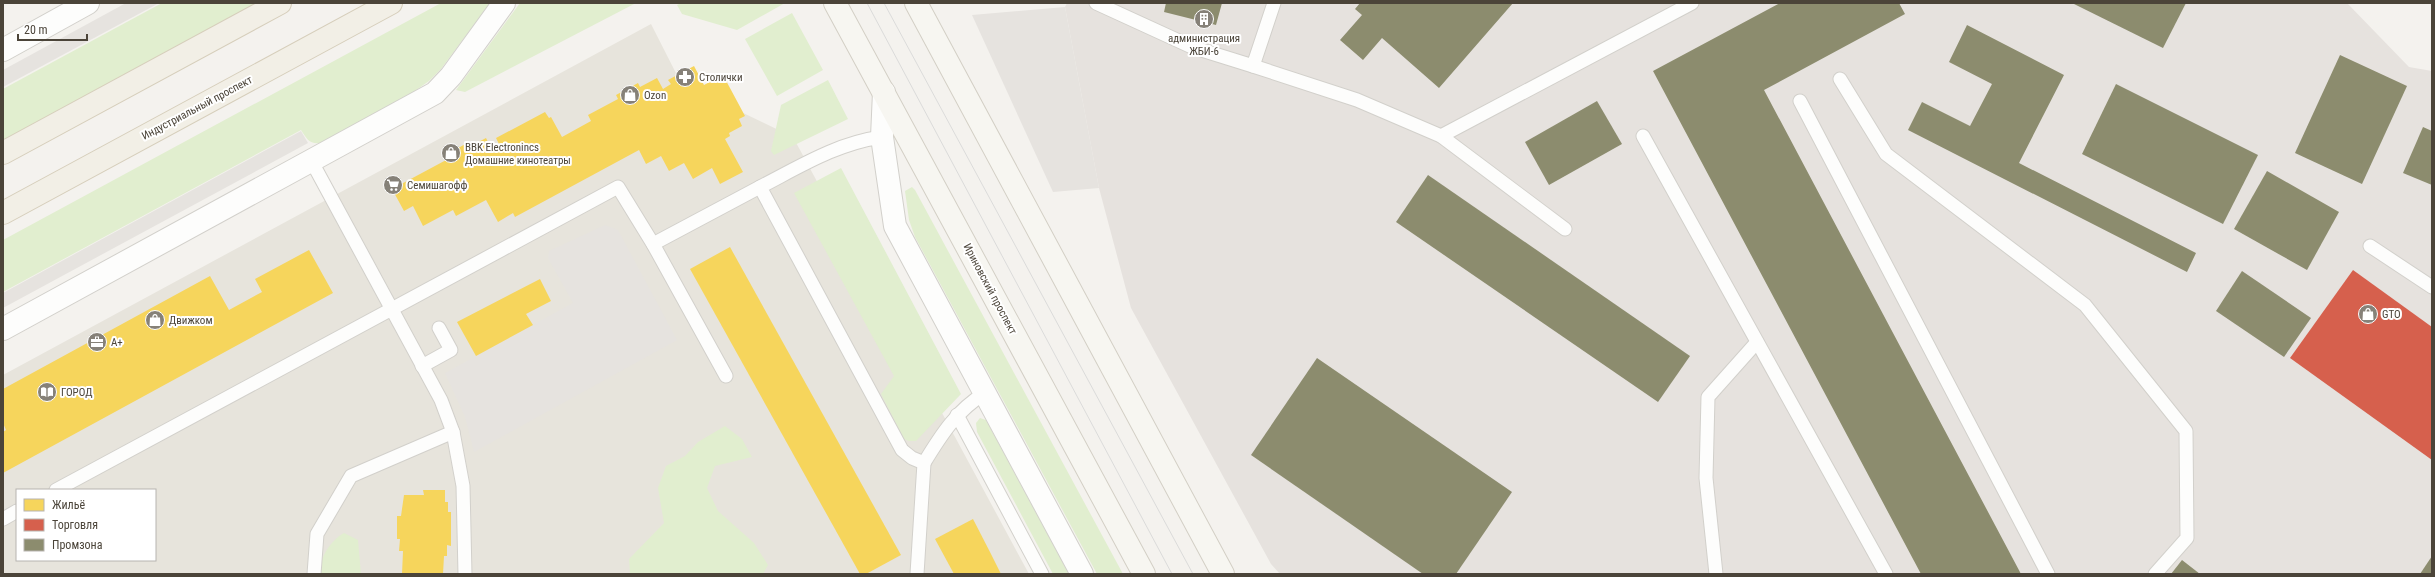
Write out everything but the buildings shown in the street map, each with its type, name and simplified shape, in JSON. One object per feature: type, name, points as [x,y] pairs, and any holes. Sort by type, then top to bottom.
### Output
[{"type":"main road","points":[[3,153],[280,3]]},
{"type":"main road","name":"Индустриальный проспект","points":[[3,213],[391,3]]},
{"type":"main road","name":"Ириновский проспект","points":[[835,3],[1144,574]]},
{"type":"main road","points":[[916,3],[1222,574]]},
{"type":"street","points":[[3,50],[88,3]]},
{"type":"street","points":[[3,329],[312,162],[435,93],[451,76],[504,3]]},
{"type":"street","points":[[884,92],[882,137],[895,226],[1082,574]]},
{"type":"lane","points":[[1096,3],[1192,47],[1358,100],[1441,136],[1565,230]]},
{"type":"lane","points":[[1253,66],[1274,3]]},
{"type":"lane","points":[[1441,136],[1692,3]]},
{"type":"lane","points":[[1840,79],[1886,154],[2085,305],[2186,431],[2187,538],[2155,574]]},
{"type":"lane","points":[[1800,101],[2048,574]]},
{"type":"lane","points":[[1643,136],[1886,574]]},
{"type":"lane","points":[[653,244],[833,150],[862,140],[882,137]]},
{"type":"lane","points":[[312,162],[422,366],[442,400],[453,432],[463,486],[465,574]]},
{"type":"lane","points":[[58,489],[391,308],[618,187],[653,244],[726,376]]},
{"type":"lane","points":[[760,187],[902,450],[912,458],[924,463]]},
{"type":"lane","points":[[2370,246],[2432,287]]},
{"type":"lane","points":[[422,366],[451,350],[440,328]]},
{"type":"lane","points":[[1716,574],[1706,478],[1708,397],[1757,342]]},
{"type":"lane","points":[[917,574],[924,463],[940,436],[957,415],[971,402],[985,393]]},
{"type":"lane","points":[[957,415],[1042,574]]},
{"type":"lane","points":[[314,574],[317,534],[351,476],[453,432]]},
{"type":"lane","points":[[3,518],[16,512]]},
{"type":"shaded area","points":[[126,3],[159,3],[3,87],[3,70]]},
{"type":"shaded area","points":[[1067,3],[2347,3],[2409,67],[2432,71],[2432,574],[1280,574],[1271,564],[1131,308],[1099,188],[1065,7]]},
{"type":"shaded area","points":[[1065,7],[1099,188],[1053,192],[972,15]]},
{"type":"shaded area","points":[[651,24],[681,83],[793,137],[1029,574],[3,574],[3,375]]},
{"type":"shaded area","points":[[301,131],[308,143],[3,308],[3,293]]},
{"type":"shaded area","points":[[605,225],[618,230],[677,340],[474,452],[465,417],[445,373],[573,303],[548,258],[549,251]]},
{"type":"green space","points":[[162,3],[256,3],[3,140],[3,89]]},
{"type":"green space","points":[[441,3],[490,3],[441,69],[429,81],[412,93],[320,143],[311,142],[301,130],[3,292],[3,240]]},
{"type":"green space","points":[[520,3],[636,3],[465,92],[456,90]]},
{"type":"green space","points":[[681,3],[785,3],[737,30],[682,14],[677,5]]},
{"type":"green space","points":[[792,13],[823,70],[777,96],[745,39]]},
{"type":"green space","points":[[828,80],[848,119],[774,155],[771,151],[781,105]]},
{"type":"green space","points":[[841,168],[961,394],[916,441],[904,439],[881,394],[894,376],[794,193]]},
{"type":"green space","points":[[912,187],[1123,574],[1097,574],[915,237],[909,220],[905,191]]},
{"type":"green space","points":[[980,418],[986,420],[1069,574],[1053,574],[977,432],[976,423]]},
{"type":"green space","points":[[725,426],[742,439],[752,457],[715,466],[707,488],[718,511],[754,543],[768,565],[763,574],[630,574],[629,559],[664,523],[658,488],[666,466],[685,456],[698,442]]},
{"type":"green space","points":[[344,533],[358,540],[361,574],[319,574],[321,562],[330,545]]},
{"type":"tram line","points":[[867,3],[1172,574]]},
{"type":"tram line","points":[[884,3],[1193,574]]},
{"type":"place","name":"администрация ЖБИ-6","points":[[1204,19]]},
{"type":"place","name":"Столички","points":[[685,77]]},
{"type":"place","name":"Ozon","points":[[630,95]]},
{"type":"place","name":"BBK Electronincs Домашние кинотеатры","points":[[451,153]]},
{"type":"place","name":"Семишагофф","points":[[393,185]]},
{"type":"place","name":"GTO","points":[[2368,314]]},
{"type":"place","name":"Движком","points":[[155,320]]},
{"type":"place","name":"А+","points":[[97,342]]},
{"type":"place","name":"ГОРОД","points":[[47,392]]}]
